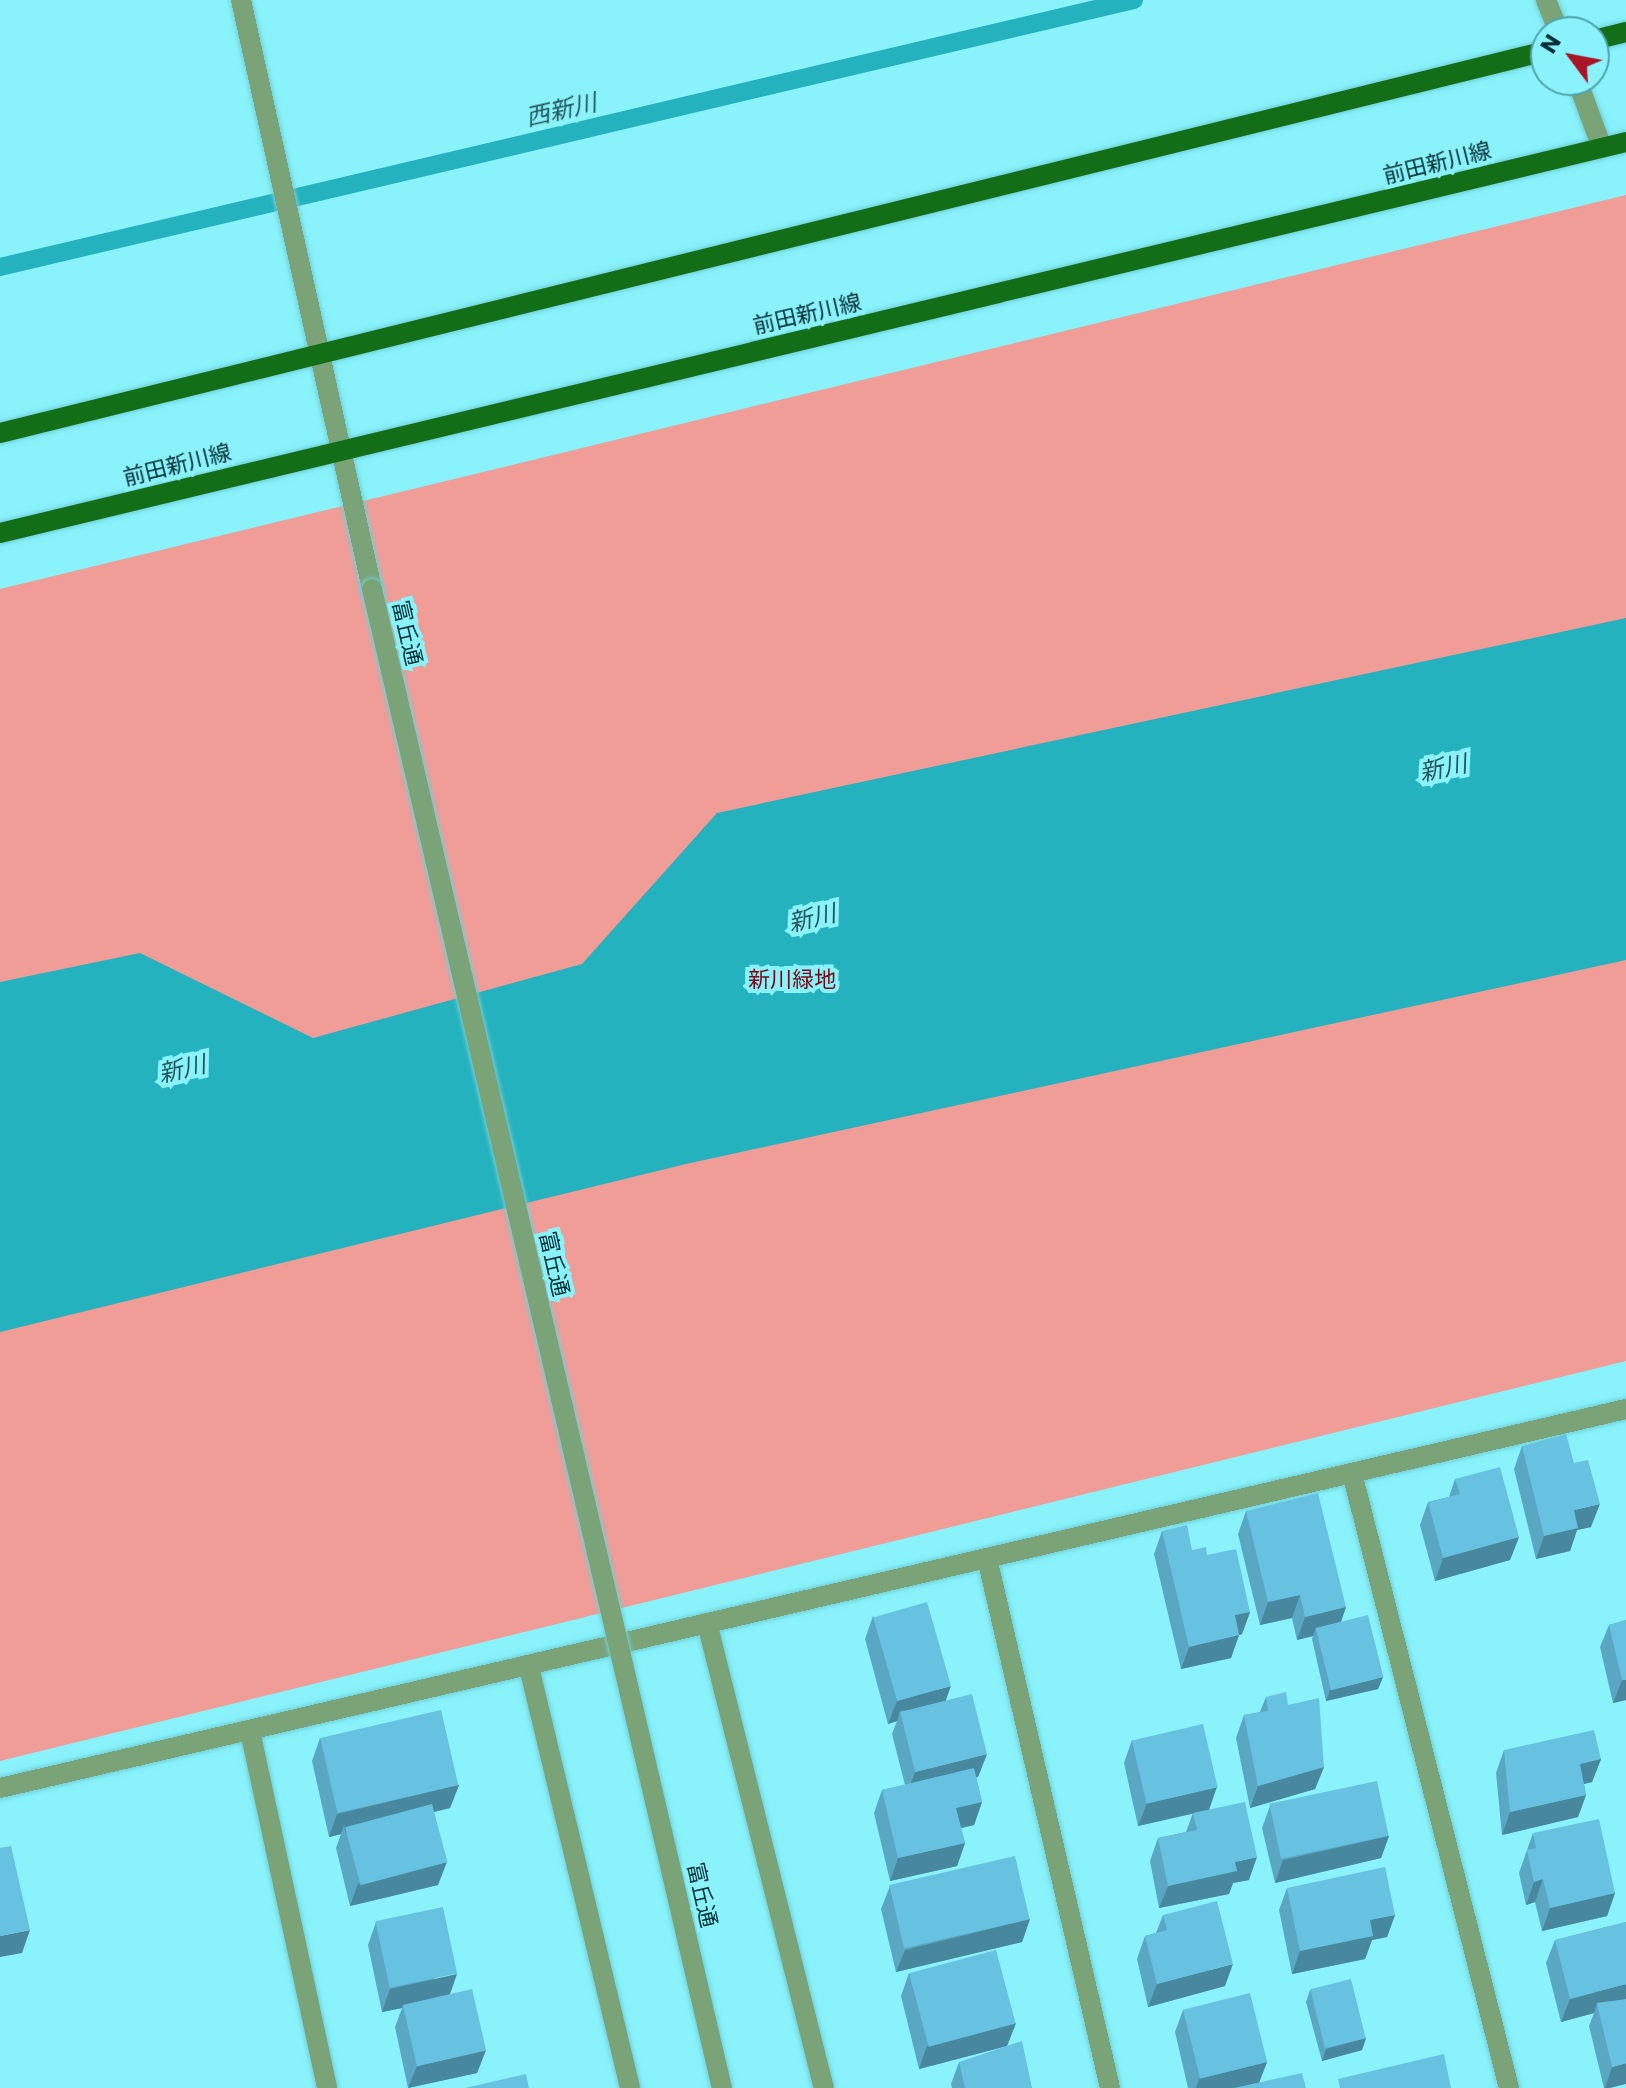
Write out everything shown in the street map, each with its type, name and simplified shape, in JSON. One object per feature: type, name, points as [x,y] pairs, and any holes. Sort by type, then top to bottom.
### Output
[{"type":"main road","points":[[0,433],[318,351],[1530,55]]},
{"type":"main road","name":"前田新川線","points":[[0,533],[1626,142]]},
{"type":"street","name":"富丘通","points":[[241,0],[339,451],[722,2088]]},
{"type":"street","points":[[1583,96],[1602,148]]},
{"type":"street","points":[[0,1788],[1626,1409]]},
{"type":"street","points":[[1352,1473],[1509,2088]]},
{"type":"street","points":[[987,1558],[1110,2088]]},
{"type":"street","points":[[707,1623],[824,2088]]},
{"type":"street","points":[[529,1667],[630,2088]]},
{"type":"street","points":[[250,1731],[327,2088]]},
{"type":"green space","name":"新川緑地","points":[[1626,195],[1626,1361],[0,1761],[0,589]]},
{"type":"water","name":"新川","points":[[1626,618],[1626,960],[686,1164],[0,1332],[0,982],[140,953],[313,1038],[582,964],[717,813]]},
{"type":"building","points":[[1566,1434],[1574,1463],[1588,1460],[1600,1504],[1574,1510],[1578,1528],[1544,1536],[1522,1446]]},
{"type":"building","points":[[1500,1467],[1519,1537],[1443,1558],[1428,1502],[1460,1494],[1455,1479]]},
{"type":"building","points":[[1318,1493],[1346,1607],[1305,1617],[1300,1595],[1268,1602],[1246,1511]]},
{"type":"building","points":[[1187,1525],[1192,1550],[1206,1547],[1207,1555],[1236,1549],[1250,1612],[1235,1615],[1239,1635],[1189,1647],[1162,1531]]},
{"type":"building","points":[[927,1602],[951,1686],[897,1701],[873,1617]]},
{"type":"building","points":[[1368,1615],[1383,1677],[1331,1690],[1316,1628]]},
{"type":"building","points":[[1626,1620],[1626,1680],[1622,1680],[1609,1625]]},
{"type":"building","points":[[1286,1692],[1288,1705],[1319,1698],[1324,1767],[1258,1786],[1244,1715],[1268,1711],[1266,1697]]},
{"type":"building","points":[[972,1694],[987,1754],[915,1772],[900,1712]]},
{"type":"building","points":[[441,1710],[458,1785],[337,1813],[320,1738]]},
{"type":"building","points":[[1203,1724],[1218,1787],[1146,1804],[1132,1740]]},
{"type":"building","points":[[1594,1730],[1601,1759],[1580,1764],[1586,1795],[1510,1812],[1504,1750]]},
{"type":"building","points":[[974,1768],[982,1802],[956,1808],[965,1843],[898,1858],[882,1790]]},
{"type":"building","points":[[1377,1781],[1389,1836],[1281,1859],[1269,1804]]},
{"type":"building","points":[[1245,1802],[1257,1857],[1235,1862],[1237,1871],[1168,1886],[1158,1838],[1197,1830],[1193,1813]]},
{"type":"building","points":[[432,1804],[448,1862],[361,1885],[345,1827]]},
{"type":"building","points":[[1599,1819],[1615,1893],[1550,1908],[1543,1879],[1534,1882],[1527,1850],[1536,1848],[1533,1833]]},
{"type":"building","points":[[11,1846],[30,1930],[0,1936],[0,1848]]},
{"type":"building","points":[[1015,1856],[1030,1919],[904,1948],[889,1885]]},
{"type":"building","points":[[1385,1867],[1395,1915],[1370,1920],[1373,1936],[1300,1951],[1287,1888]]},
{"type":"building","points":[[1217,1901],[1233,1964],[1157,1984],[1145,1936],[1167,1930],[1163,1915]]},
{"type":"building","points":[[443,1907],[457,1974],[390,1988],[376,1921]]},
{"type":"building","points":[[1626,1922],[1626,1984],[1570,1999],[1555,1940]]},
{"type":"building","points":[[996,1950],[1016,2023],[929,2047],[909,1973]]},
{"type":"building","points":[[1351,1979],[1366,2038],[1325,2048],[1310,1989]]},
{"type":"building","points":[[472,1989],[486,2050],[417,2066],[403,2005]]},
{"type":"building","points":[[1250,1993],[1267,2062],[1200,2079],[1183,2010]]},
{"type":"building","points":[[1626,1999],[1626,2063],[1612,2067],[1597,2003]]},
{"type":"building","points":[[1022,2041],[1032,2088],[965,2088],[959,2062]]},
{"type":"building","points":[[1444,2054],[1451,2088],[1340,2088],[1338,2079]]},
{"type":"building","points":[[1302,2073],[1306,2088],[1234,2088]]},
{"type":"building","points":[[526,2074],[529,2088],[465,2088]]},
{"type":"waterway","name":"西新川","points":[[0,267],[1134,0]]}]
